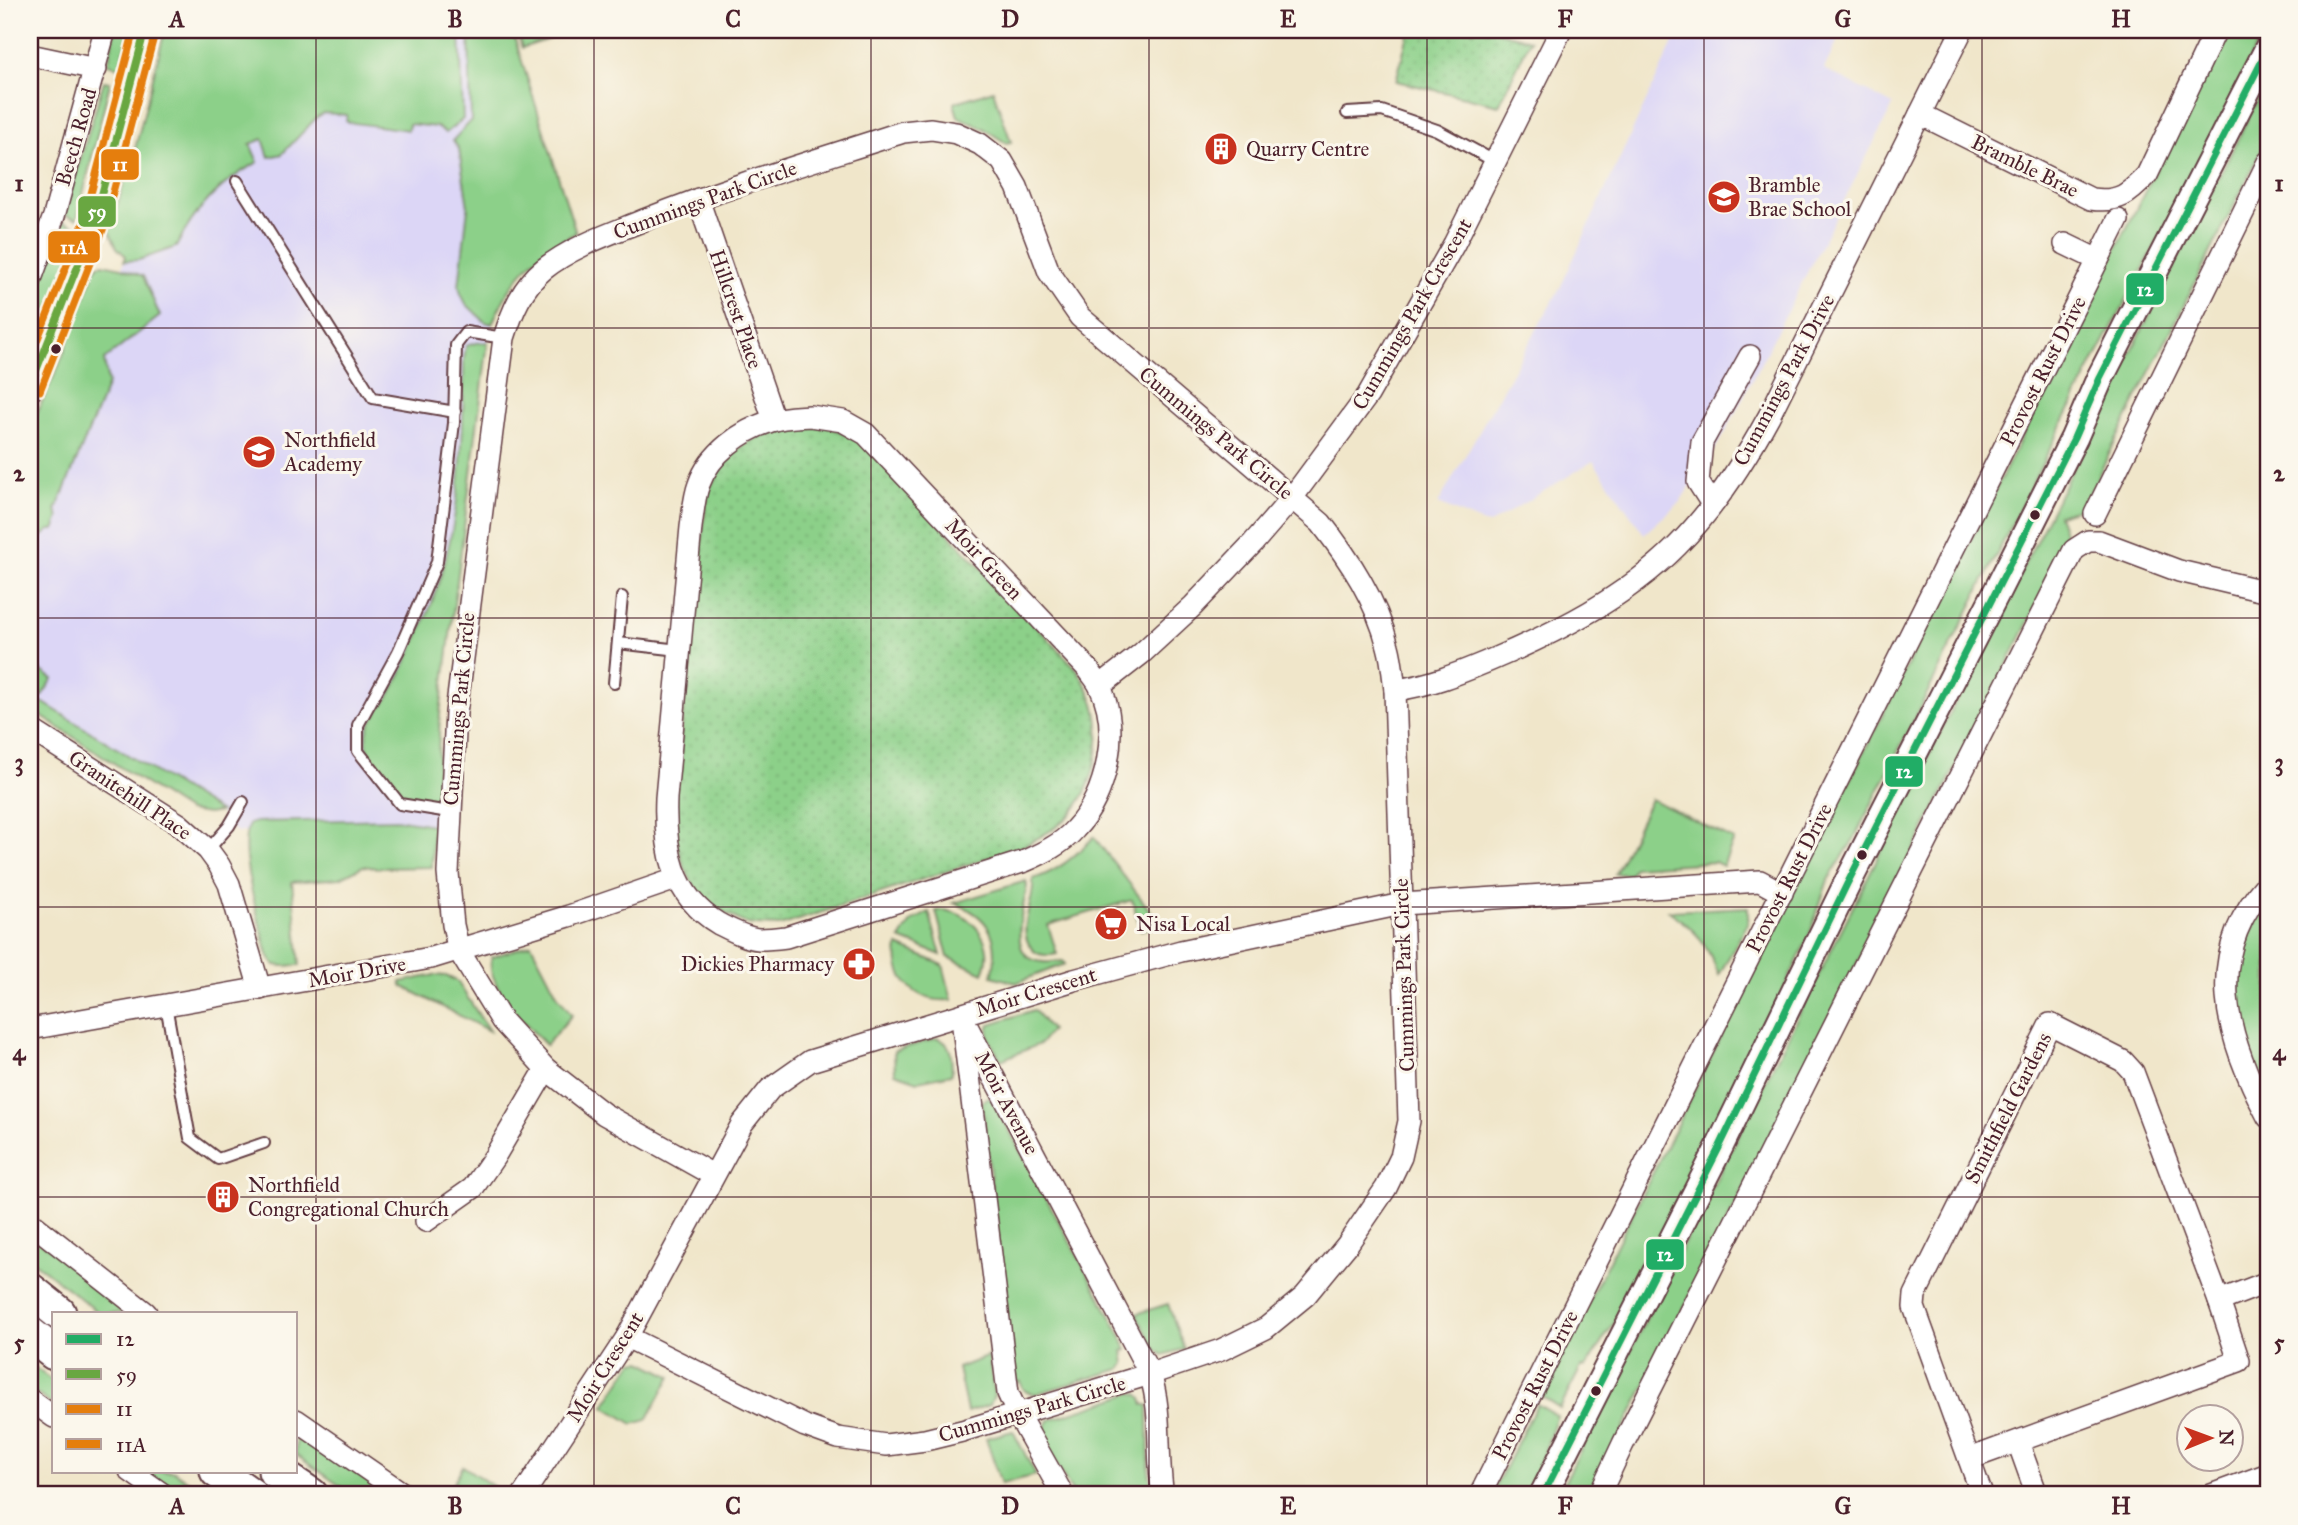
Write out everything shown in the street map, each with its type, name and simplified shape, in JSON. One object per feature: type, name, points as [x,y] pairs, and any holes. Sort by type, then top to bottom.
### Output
[{"type":"main road","points":[[30,1290],[58,1312]]},
{"type":"main road","points":[[30,1334],[52,1351]]},
{"type":"main road","points":[[217,1472],[251,1495]]},
{"type":"main road","points":[[276,1472],[311,1495]]},
{"type":"street","name":"Beech Road","points":[[30,282],[54,216],[105,30]]},
{"type":"street","points":[[30,387],[93,227],[145,30]]},
{"type":"street","name":"Cummings Park Crescent","points":[[1100,686],[1141,654],[1193,607],[1292,498],[1368,395],[1454,244],[1561,30]]},
{"type":"street","name":"Cummings Park Drive","points":[[1395,690],[1413,688],[1465,671],[1521,648],[1581,617],[1642,575],[1677,546],[1748,454],[1769,416],[1962,30]]},
{"type":"street","name":"Bramble Brae","points":[[1920,114],[2091,199],[2117,199],[2132,190],[2147,175],[2216,30]]},
{"type":"street","points":[[1543,1495],[1754,1078],[1847,884],[2074,438],[2100,378],[2268,49]]},
{"type":"street","points":[[30,55],[96,69]]},
{"type":"street","name":"Cummings Park Circle","points":[[627,1337],[804,1426],[838,1438],[886,1445],[925,1440],[1150,1374],[1221,1350],[1266,1328],[1305,1296],[1347,1245],[1386,1188],[1401,1157],[1409,1121],[1395,690],[1389,647],[1371,601],[1348,557],[1321,523],[1080,317],[1049,272],[1017,187],[1002,161],[980,144],[956,133],[930,129],[903,132],[698,199],[600,238],[566,254],[542,270],[525,289],[512,312],[505,338],[456,713],[448,873],[453,925],[459,951],[502,1021],[546,1069],[604,1114],[713,1175]]},
{"type":"street","points":[[2095,513],[2268,162]]},
{"type":"street","name":"Hillcrest Place","points":[[698,199],[774,420]]},
{"type":"street","name":"Provost Rust Drive","points":[[1480,1495],[2118,220]]},
{"type":"street","points":[[2065,244],[2098,260]]},
{"type":"street","points":[[1712,504],[1698,482],[1702,442],[1750,356]]},
{"type":"street","name":"Moir Green","points":[[810,416],[843,421],[866,435],[1100,686],[1109,719],[1108,752],[1102,784],[1086,817],[1074,831],[1057,844],[1025,861],[786,937],[758,939],[729,929],[700,910],[676,880],[669,858],[665,816],[679,650],[691,527],[698,485],[711,461],[728,444],[774,420],[810,416]]},
{"type":"street","points":[[1599,1495],[2074,550],[2088,541],[2099,541],[2179,571],[2268,592]]},
{"type":"street","name":"Granitehill Place","points":[[30,729],[179,824],[208,850],[229,884],[260,989]]},
{"type":"street","name":"Moir Drive","points":[[30,1029],[431,958],[676,880]]},
{"type":"street","name":"Moir Crescent","points":[[523,1495],[627,1337],[742,1124],[770,1089],[810,1061],[1073,979],[1181,951],[1402,904],[1760,881],[1783,893]]},
{"type":"street","points":[[2268,882],[2245,911],[2234,937],[2227,965],[2226,995],[2230,1025],[2252,1086],[2268,1117]]},
{"type":"street","name":"Moir Avenue","points":[[961,1014],[1150,1374],[1156,1394],[1159,1472],[1163,1495]]},
{"type":"street","name":"Moir Avenue","points":[[961,1014],[1008,1393],[1063,1495]]},
{"type":"street","name":"Smithfield Gardens","points":[[2050,1024],[2123,1061],[2133,1072],[2239,1361],[2018,1442],[1969,1459],[1913,1307],[1915,1295],[2050,1024]]},
{"type":"street","points":[[426,1221],[472,1188],[495,1156],[546,1069]]},
{"type":"street","points":[[30,1222],[145,1312]]},
{"type":"street","points":[[2219,1301],[2268,1282]]},
{"type":"street","points":[[30,1401],[52,1416]]},
{"type":"street","points":[[298,1421],[405,1495]]},
{"type":"street","points":[[2018,1442],[2037,1495]]},
{"type":"street","points":[[1969,1459],[1982,1495]]},
{"type":"street","points":[[131,1472],[164,1495]]},
{"type":"street","points":[[2211,1495],[2268,1474]]},
{"type":"lane","points":[[1347,113],[1382,111],[1437,130],[1496,162]]},
{"type":"lane","points":[[237,181],[373,398],[455,412]]},
{"type":"lane","points":[[449,813],[400,804],[358,751],[358,725],[398,652],[437,562],[455,412],[456,345],[466,332],[505,338]]},
{"type":"lane","points":[[614,683],[622,597]]},
{"type":"lane","points":[[618,643],[679,650]]},
{"type":"lane","points":[[208,850],[229,826],[243,802]]},
{"type":"lane","points":[[166,1005],[190,1138],[218,1160],[264,1143]]},
{"type":"shaded area","name":"Northfield Academy","points":[[187,30],[512,30],[576,233],[535,258],[517,277],[502,300],[489,334],[440,713],[433,825],[395,819],[237,832],[229,826],[220,812],[208,814],[188,811],[30,709],[30,482],[56,430],[123,265],[177,78]]},
{"type":"shaded area","name":"Bramble Brae School","points":[[1679,30],[1843,30],[1824,69],[1893,105],[1725,433],[1679,503],[1644,534],[1593,461],[1488,525],[1438,504],[1560,288]]},
{"type":"green space","points":[[115,30],[130,30],[120,67],[108,64]]},
{"type":"green space","points":[[165,30],[460,30],[463,119],[446,133],[437,127],[409,124],[408,130],[346,122],[347,115],[324,113],[282,154],[269,157],[263,139],[250,144],[258,162],[233,178],[210,198],[191,221],[176,247],[139,260],[124,261],[126,256],[117,248],[109,230],[134,153]]},
{"type":"green space","points":[[469,30],[512,30],[576,233],[535,259],[515,281],[492,324],[485,322],[466,304],[459,286],[468,207],[459,149],[453,140],[471,121]]},
{"type":"green space","points":[[516,30],[577,30],[522,48]]},
{"type":"green space","points":[[1409,30],[1491,30],[1530,40],[1499,105],[1396,81]]},
{"type":"green space","points":[[2226,30],[2264,30],[2206,151],[2096,357],[1854,839],[1828,880],[1809,936],[1753,1056],[1625,1306],[1586,1367],[1581,1367],[1560,1408],[1541,1396]]},
{"type":"green space","points":[[2268,79],[2268,138],[2082,508],[2058,515],[2068,543],[1590,1495],[1558,1495]]},
{"type":"green space","points":[[104,81],[110,82],[77,219],[64,214]]},
{"type":"green space","points":[[993,90],[1011,142],[1006,143],[983,128],[958,117],[954,103]]},
{"type":"green space","points":[[62,221],[75,226],[72,234],[78,236],[30,358],[30,309]]},
{"type":"green space","points":[[103,264],[143,276],[160,316],[104,360],[108,384],[56,510],[59,517],[54,530],[50,530],[30,546],[30,428],[59,365],[95,270],[98,265]]},
{"type":"green space","points":[[488,342],[440,713],[436,803],[424,802],[405,795],[389,780],[369,750],[367,734],[369,726],[403,670],[425,620],[447,555],[461,459],[466,346]]},
{"type":"green space","points":[[826,426],[858,438],[1077,669],[1094,703],[1098,747],[1091,777],[1078,804],[1059,825],[1024,846],[780,926],[752,925],[718,908],[696,888],[688,876],[678,848],[672,816],[707,496],[716,476],[727,461],[753,440],[787,429]]},
{"type":"green space","points":[[30,663],[53,679],[39,700],[220,812],[208,814],[188,811],[30,709]]},
{"type":"green space","points":[[1651,799],[1734,840],[1723,866],[1715,862],[1634,867],[1630,874],[1615,874]]},
{"type":"green space","points":[[396,819],[433,825],[432,867],[363,866],[340,878],[292,882],[300,965],[275,965],[268,955],[247,869],[246,836],[249,824]]},
{"type":"green space","points":[[1094,837],[1161,925],[1141,930],[1132,900],[1048,925],[1057,954],[1037,953],[1027,941],[1025,932],[1033,879],[1066,862]]},
{"type":"green space","points":[[1026,881],[1020,928],[1023,951],[1031,959],[1044,962],[1063,961],[1065,964],[1016,983],[992,976],[995,951],[990,931],[976,915],[954,903]]},
{"type":"green space","points":[[2268,901],[2268,1082],[2262,1084],[2239,1019],[2237,967],[2259,912]]},
{"type":"green space","points":[[1748,907],[1748,923],[1719,975],[1700,938],[1669,911]]},
{"type":"green space","points":[[944,910],[964,918],[980,932],[987,951],[983,973],[948,957],[936,911]]},
{"type":"green space","points":[[929,912],[941,955],[900,939],[911,922]]},
{"type":"green space","points":[[531,944],[558,996],[572,1015],[546,1045],[509,1004],[500,991],[491,967],[492,957]]},
{"type":"green space","points":[[898,946],[943,965],[952,1000],[929,998],[910,988],[900,970]]},
{"type":"green space","points":[[435,975],[457,981],[489,1031],[402,986],[401,982]]},
{"type":"green space","points":[[1034,1010],[1051,1030],[1040,1044],[1001,1060],[989,1038],[990,1024]]},
{"type":"green space","points":[[937,1038],[949,1048],[952,1074],[918,1081],[895,1073],[894,1051]]},
{"type":"green space","points":[[986,1098],[992,1099],[1121,1335],[1127,1350],[1123,1351],[1125,1364],[1120,1369],[1035,1394],[1025,1391],[1020,1381],[1014,1383],[982,1103]]},
{"type":"green space","points":[[30,1234],[132,1312],[98,1312],[30,1259]]},
{"type":"green space","points":[[1168,1304],[1184,1349],[1163,1355],[1156,1350],[1136,1314]]},
{"type":"green space","points":[[989,1356],[994,1395],[990,1405],[967,1412],[958,1368]]},
{"type":"green space","points":[[641,1361],[671,1376],[647,1420],[633,1424],[604,1406],[633,1362]]},
{"type":"green space","points":[[30,1364],[52,1380],[52,1405],[30,1389]]},
{"type":"green space","points":[[1132,1393],[1138,1394],[1144,1405],[1148,1405],[1149,1472],[1154,1495],[1074,1495],[1041,1436],[1045,1433],[1049,1420]]},
{"type":"green space","points":[[1537,1404],[1557,1416],[1529,1495],[1491,1495]]},
{"type":"green space","points":[[1013,1431],[1036,1475],[1001,1484],[986,1438]]},
{"type":"green space","points":[[298,1434],[389,1495],[353,1495],[298,1456]]},
{"type":"green space","points":[[463,1466],[506,1495],[446,1495]]},
{"type":"green space","points":[[144,1472],[175,1472],[208,1495],[177,1495]]},
{"type":"transit line","name":"11A","points":[[30,359],[83,224],[134,30]]},
{"type":"transit line","name":"59","points":[[30,387],[93,227],[145,30]]},
{"type":"transit line","name":"11","points":[[40,391],[103,230],[155,33]]},
{"type":"transit line","name":"12","points":[[1543,1495],[1719,1148],[1847,884],[2074,438],[2100,378],[2268,49]]},
{"type":"place","name":"Quarry Centre","points":[[1221,149]]},
{"type":"place","name":"Bramble Brae School","points":[[1724,197]]},
{"type":"place","name":"Northfield Academy","points":[[259,452]]},
{"type":"place","name":"Nisa Local","points":[[1111,924]]},
{"type":"place","name":"Dickies Pharmacy","points":[[859,964]]},
{"type":"place","name":"Northfield Congregational Church","points":[[223,1197]]}]
